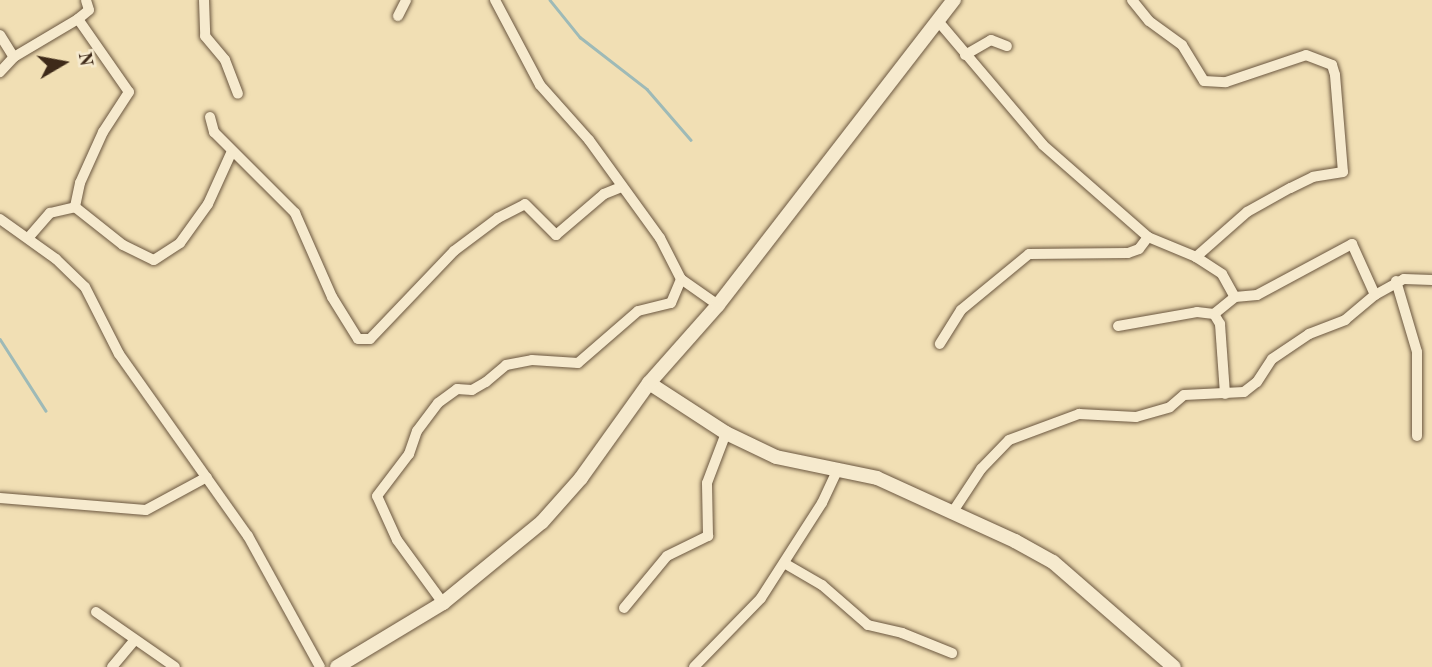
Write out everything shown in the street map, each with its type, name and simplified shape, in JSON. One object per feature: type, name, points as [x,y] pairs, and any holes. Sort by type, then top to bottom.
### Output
[{"type":"main road","points":[[337,667],[443,603],[542,522],[582,478],[649,383],[718,305],[954,0]]},
{"type":"main road","points":[[649,383],[726,433],[776,457],[877,478],[1054,562],[1174,667]]},
{"type":"street","points":[[0,72],[14,57],[89,10],[86,0]]},
{"type":"street","points":[[204,0],[205,36],[225,60],[238,94]]},
{"type":"street","points":[[398,16],[406,0]]},
{"type":"street","points":[[495,0],[540,85],[589,139],[660,238],[681,279],[718,305]]},
{"type":"street","points":[[1132,0],[1149,21],[1182,46],[1204,81],[1226,82],[1306,55],[1332,65],[1335,75],[1343,172],[1313,177],[1257,206],[1196,257]]},
{"type":"street","points":[[75,207],[80,183],[103,132],[129,92],[78,19]]},
{"type":"street","points":[[938,21],[1043,145],[1148,237],[1196,257],[1222,274],[1235,297]]},
{"type":"street","points":[[0,35],[14,57]]},
{"type":"street","points":[[965,55],[991,40],[1007,46]]},
{"type":"street","points":[[210,117],[214,132],[295,213],[332,297],[358,338],[370,339],[454,251],[499,218],[525,204],[556,235],[604,194],[621,187]]},
{"type":"street","points":[[75,207],[123,245],[154,260],[180,243],[208,204],[232,151]]},
{"type":"street","points":[[29,237],[50,213],[75,207]]},
{"type":"street","points":[[0,219],[29,237],[85,288],[118,354],[248,536],[320,667]]},
{"type":"street","points":[[940,344],[961,310],[1029,254],[1128,253],[1139,249],[1148,237]]},
{"type":"street","points":[[1118,326],[1197,312],[1214,314],[1235,297],[1257,295],[1352,244],[1375,295]]},
{"type":"street","points":[[443,603],[397,540],[377,496],[409,454],[417,431],[438,402],[457,389],[472,390],[506,365],[532,360],[578,363],[638,311],[671,303],[681,279]]},
{"type":"street","points":[[952,513],[981,469],[1009,440],[1079,414],[1136,417],[1170,407],[1184,395],[1225,394],[1252,387],[1272,359],[1309,334],[1345,320],[1396,281],[1432,280]]},
{"type":"street","points":[[1396,281],[1417,352],[1418,436]]},
{"type":"street","points":[[1214,314],[1220,324],[1225,394]]},
{"type":"street","points":[[624,608],[667,556],[708,536],[707,483],[726,433]]},
{"type":"street","points":[[694,667],[742,623],[822,503],[837,471]]},
{"type":"street","points":[[0,498],[146,510],[207,477]]},
{"type":"street","points":[[784,562],[822,585],[868,625],[902,633],[952,653]]},
{"type":"street","points":[[96,612],[174,667]]},
{"type":"street","points":[[112,667],[135,639]]},
{"type":"waterway","points":[[550,0],[580,37],[647,89],[691,140]]},
{"type":"waterway","points":[[0,339],[46,411]]}]
